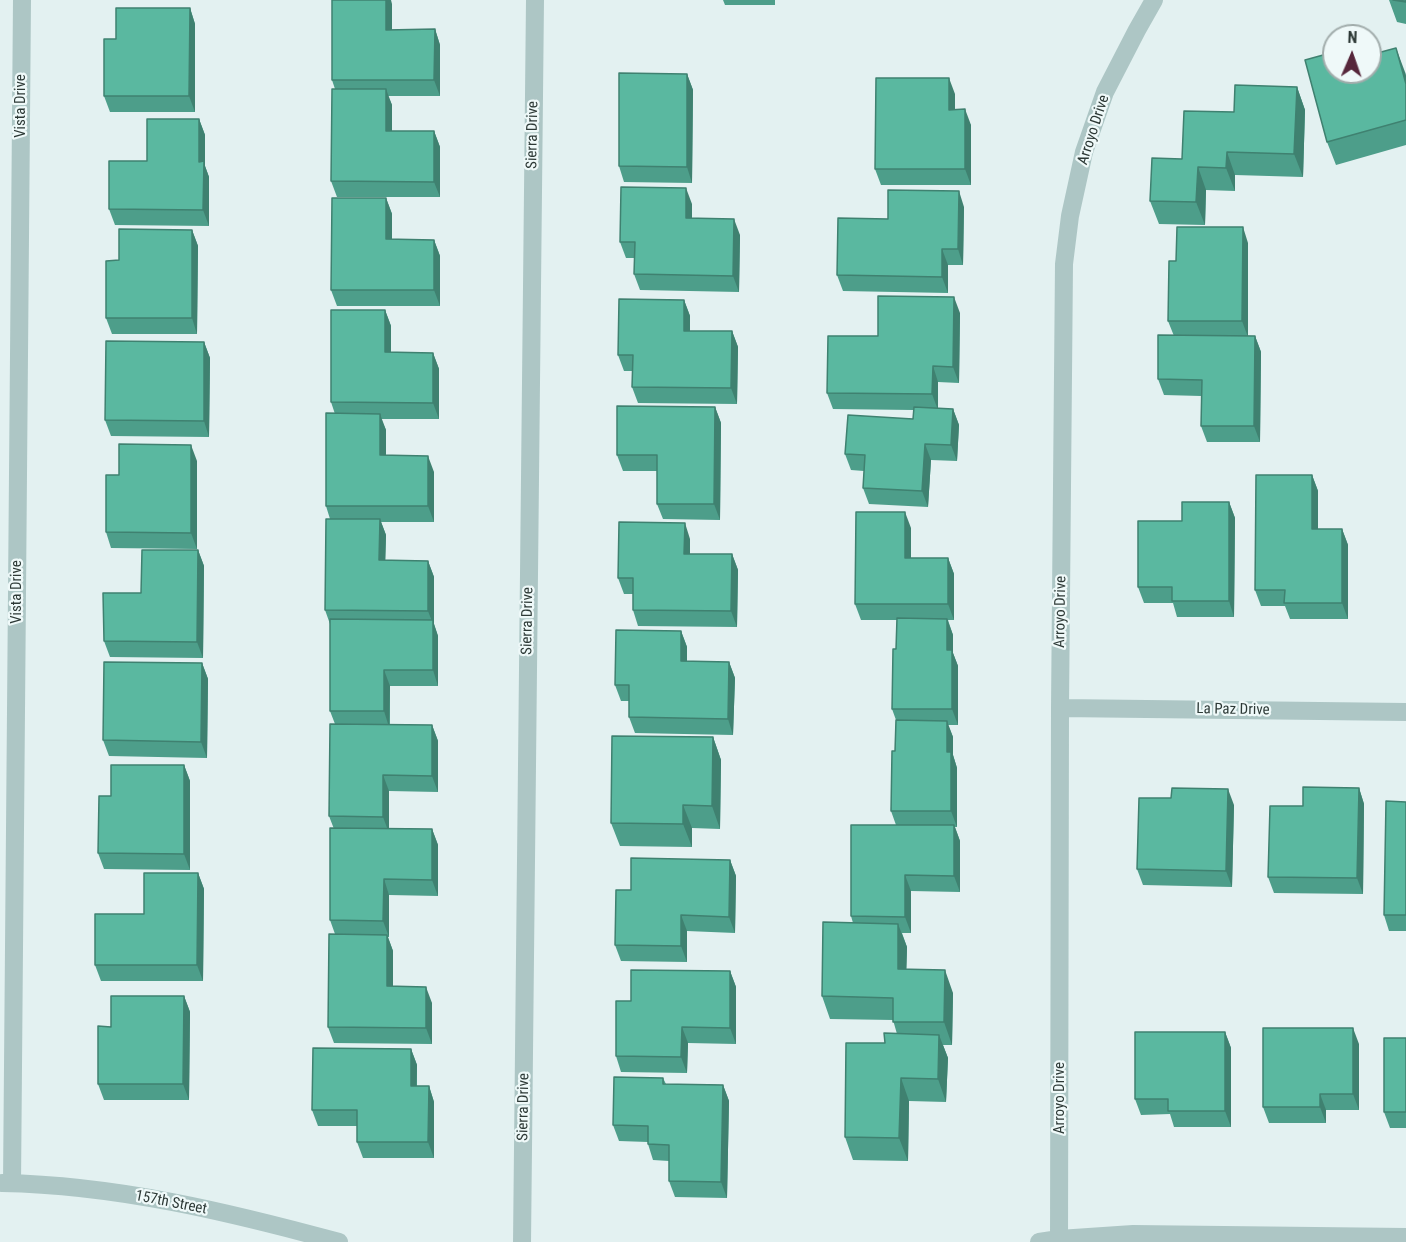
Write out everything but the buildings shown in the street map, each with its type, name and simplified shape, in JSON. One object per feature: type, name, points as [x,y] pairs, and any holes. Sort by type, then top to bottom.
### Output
[{"type":"street","name":"Vista Drive","points":[[6,1183],[22,0]]},
{"type":"street","name":"Sierra Drive","points":[[522,1242],[535,0]]},
{"type":"street","name":"Arroyo Drive","points":[[1059,1240],[1064,264],[1070,216],[1084,152],[1105,92],[1154,0]]},
{"type":"street","name":"La Paz Drive","points":[[1060,708],[1406,712]]},
{"type":"street","name":"157th Street","points":[[6,1183],[74,1187],[177,1203],[293,1229],[339,1242]]},
{"type":"street","points":[[1039,1242],[1134,1234],[1406,1237]]}]
